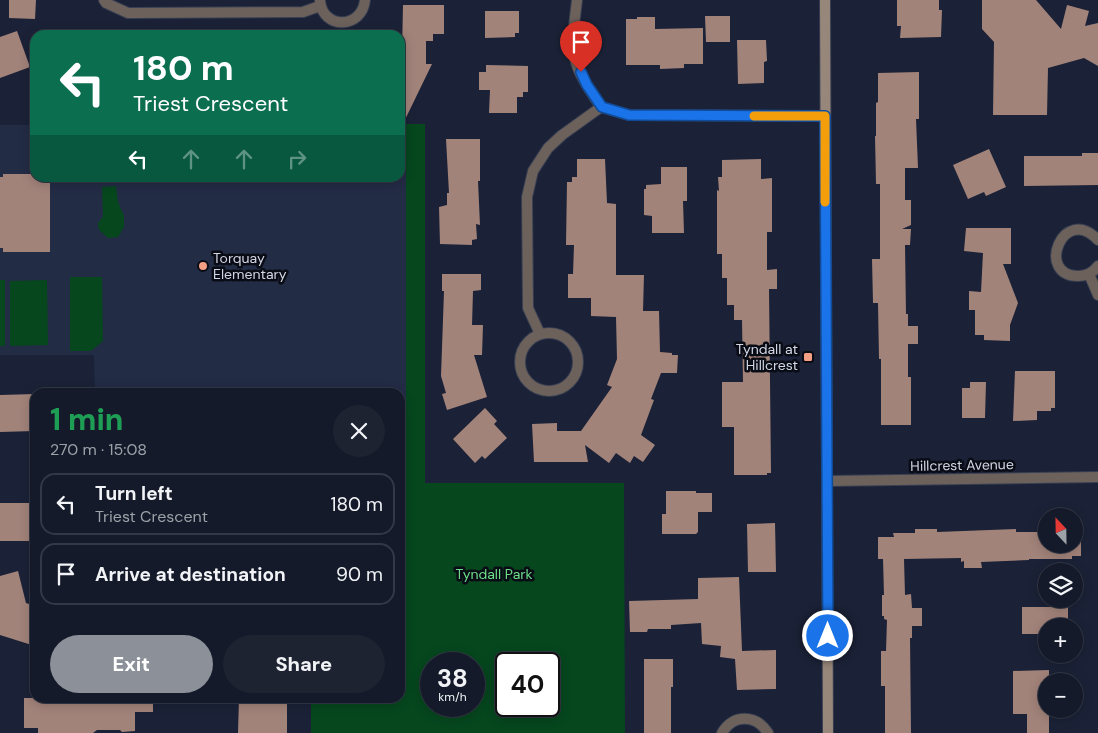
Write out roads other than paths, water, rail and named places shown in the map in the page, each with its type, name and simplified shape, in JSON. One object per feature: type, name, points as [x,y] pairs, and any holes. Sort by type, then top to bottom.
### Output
[{"type":"street","points":[[104,0],[106,3],[128,14],[304,12],[320,3],[329,18],[343,22],[356,18],[365,6],[366,0]]},
{"type":"street","points":[[576,0],[573,37],[575,60],[587,85],[602,107],[629,115],[825,116]]},
{"type":"street","points":[[825,0],[828,733]]},
{"type":"street","points":[[540,334],[528,308],[527,197],[533,171],[548,148],[562,134],[602,107]]},
{"type":"street","points":[[1098,240],[1086,232],[1072,231],[1060,240],[1056,247],[1056,255],[1061,269],[1074,276],[1089,274],[1098,266]]},
{"type":"street","points":[[1089,274],[1098,295]]},
{"type":"street","points":[[550,333],[564,337],[575,347],[578,356],[579,366],[576,376],[569,384],[551,392],[541,390],[526,380],[520,363],[521,354],[525,346],[540,334],[550,333]]},
{"type":"street","name":"Hillcrest Avenue","points":[[827,481],[1098,477]]},
{"type":"street","points":[[722,733],[732,721],[740,718],[749,718],[764,726],[768,733]]},
{"type":"place","name":"Torquay Elementary","points":[[203,266]]},
{"type":"place","name":"Tyndall at Hillcrest","points":[[808,357]]},
{"type":"park label","name":"Tyndall Park","points":[[494,574]]}]
